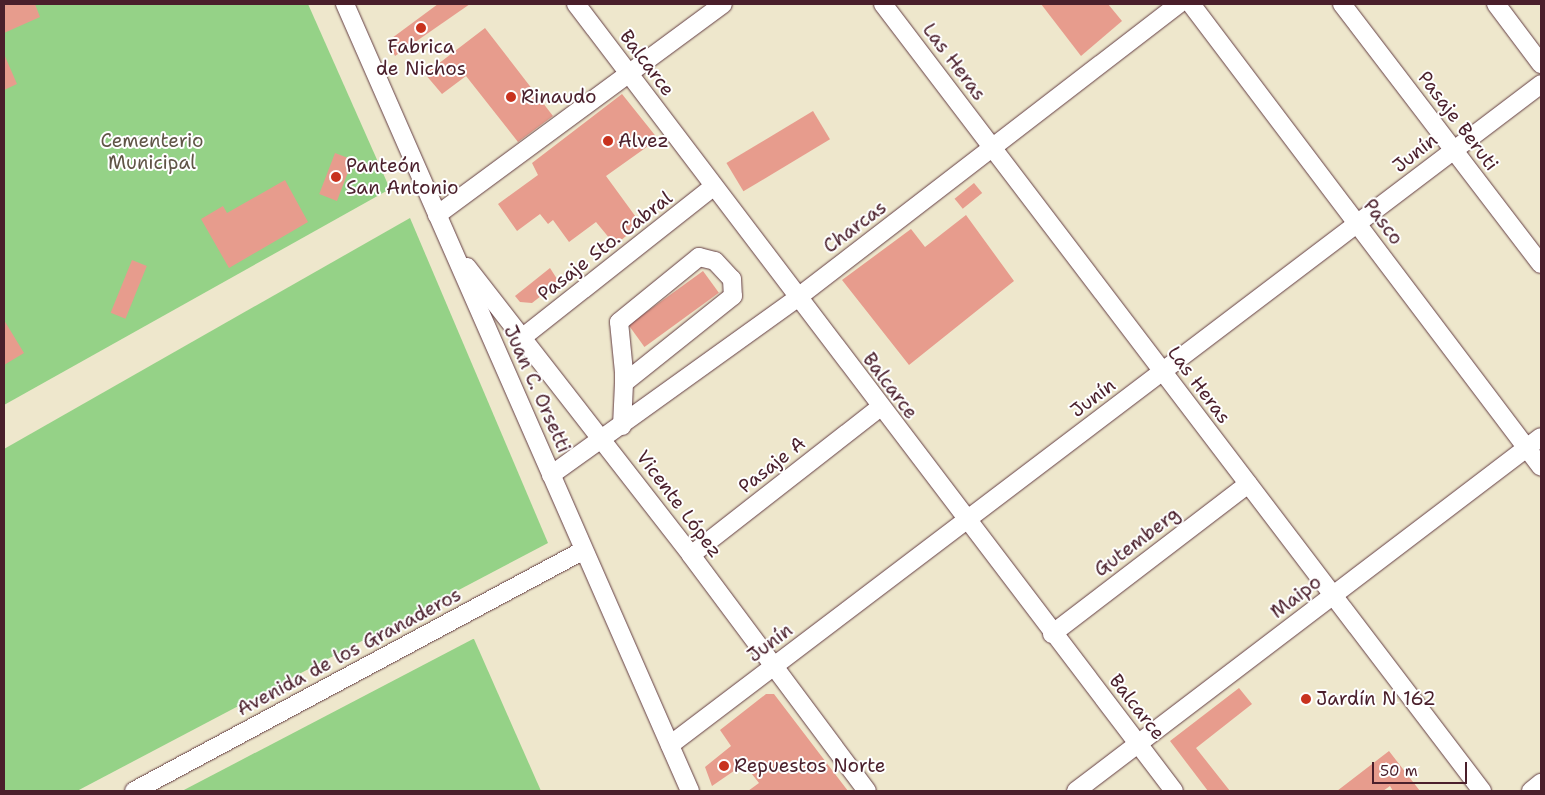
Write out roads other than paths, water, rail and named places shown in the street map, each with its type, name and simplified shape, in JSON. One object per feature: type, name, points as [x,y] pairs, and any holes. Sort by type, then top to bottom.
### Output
[{"type":"street","name":"Juan C. Orsetti","points":[[345,4],[690,791]]},
{"type":"street","name":"Balcarce","points":[[576,4],[712,188],[798,298],[879,408],[1174,791]]},
{"type":"street","points":[[437,215],[723,4]]},
{"type":"street","name":"Las Heras","points":[[883,4],[1482,791]]},
{"type":"street","name":"Charcas","points":[[551,475],[622,426],[798,298],[1179,4]]},
{"type":"street","name":"Pasco","points":[[1191,4],[1541,467]]},
{"type":"street","name":"Pasaje Beruti","points":[[1342,4],[1541,264]]},
{"type":"street","points":[[1496,4],[1541,64]]},
{"type":"street","name":"Junín","points":[[670,745],[1541,84]]},
{"type":"street","name":"Pasaje Sto. Cabral","points":[[523,337],[712,188]]},
{"type":"street","name":"Vicente López","points":[[451,248],[523,337],[691,555],[866,791]]},
{"type":"street","points":[[622,426],[624,383],[619,322],[700,257],[715,261],[732,279],[733,296],[624,383]]},
{"type":"street","name":"Pasaje A","points":[[691,555],[879,408]]},
{"type":"street","name":"Maipo","points":[[1076,791],[1541,437]]},
{"type":"street","name":"Gutemberg","points":[[1052,634],[1248,484]]},
{"type":"street","name":"Avenida de los Granaderos","points":[[134,791],[584,550]]},
{"type":"street","points":[[1531,791],[1541,783]]},
{"type":"place","name":"Fabrica de Nichos","points":[[421,28]]},
{"type":"place","name":"Rinaudo","points":[[511,97]]},
{"type":"place","name":"Alvez","points":[[608,141]]},
{"type":"place","name":"Panteón San Antonio","points":[[336,177]]},
{"type":"place","name":"Jardín N 162","points":[[1306,699]]},
{"type":"place","name":"Repuestos Norte","points":[[724,766]]},
{"type":"park label","name":"Cementerio Municipal","points":[[152,152]]}]
